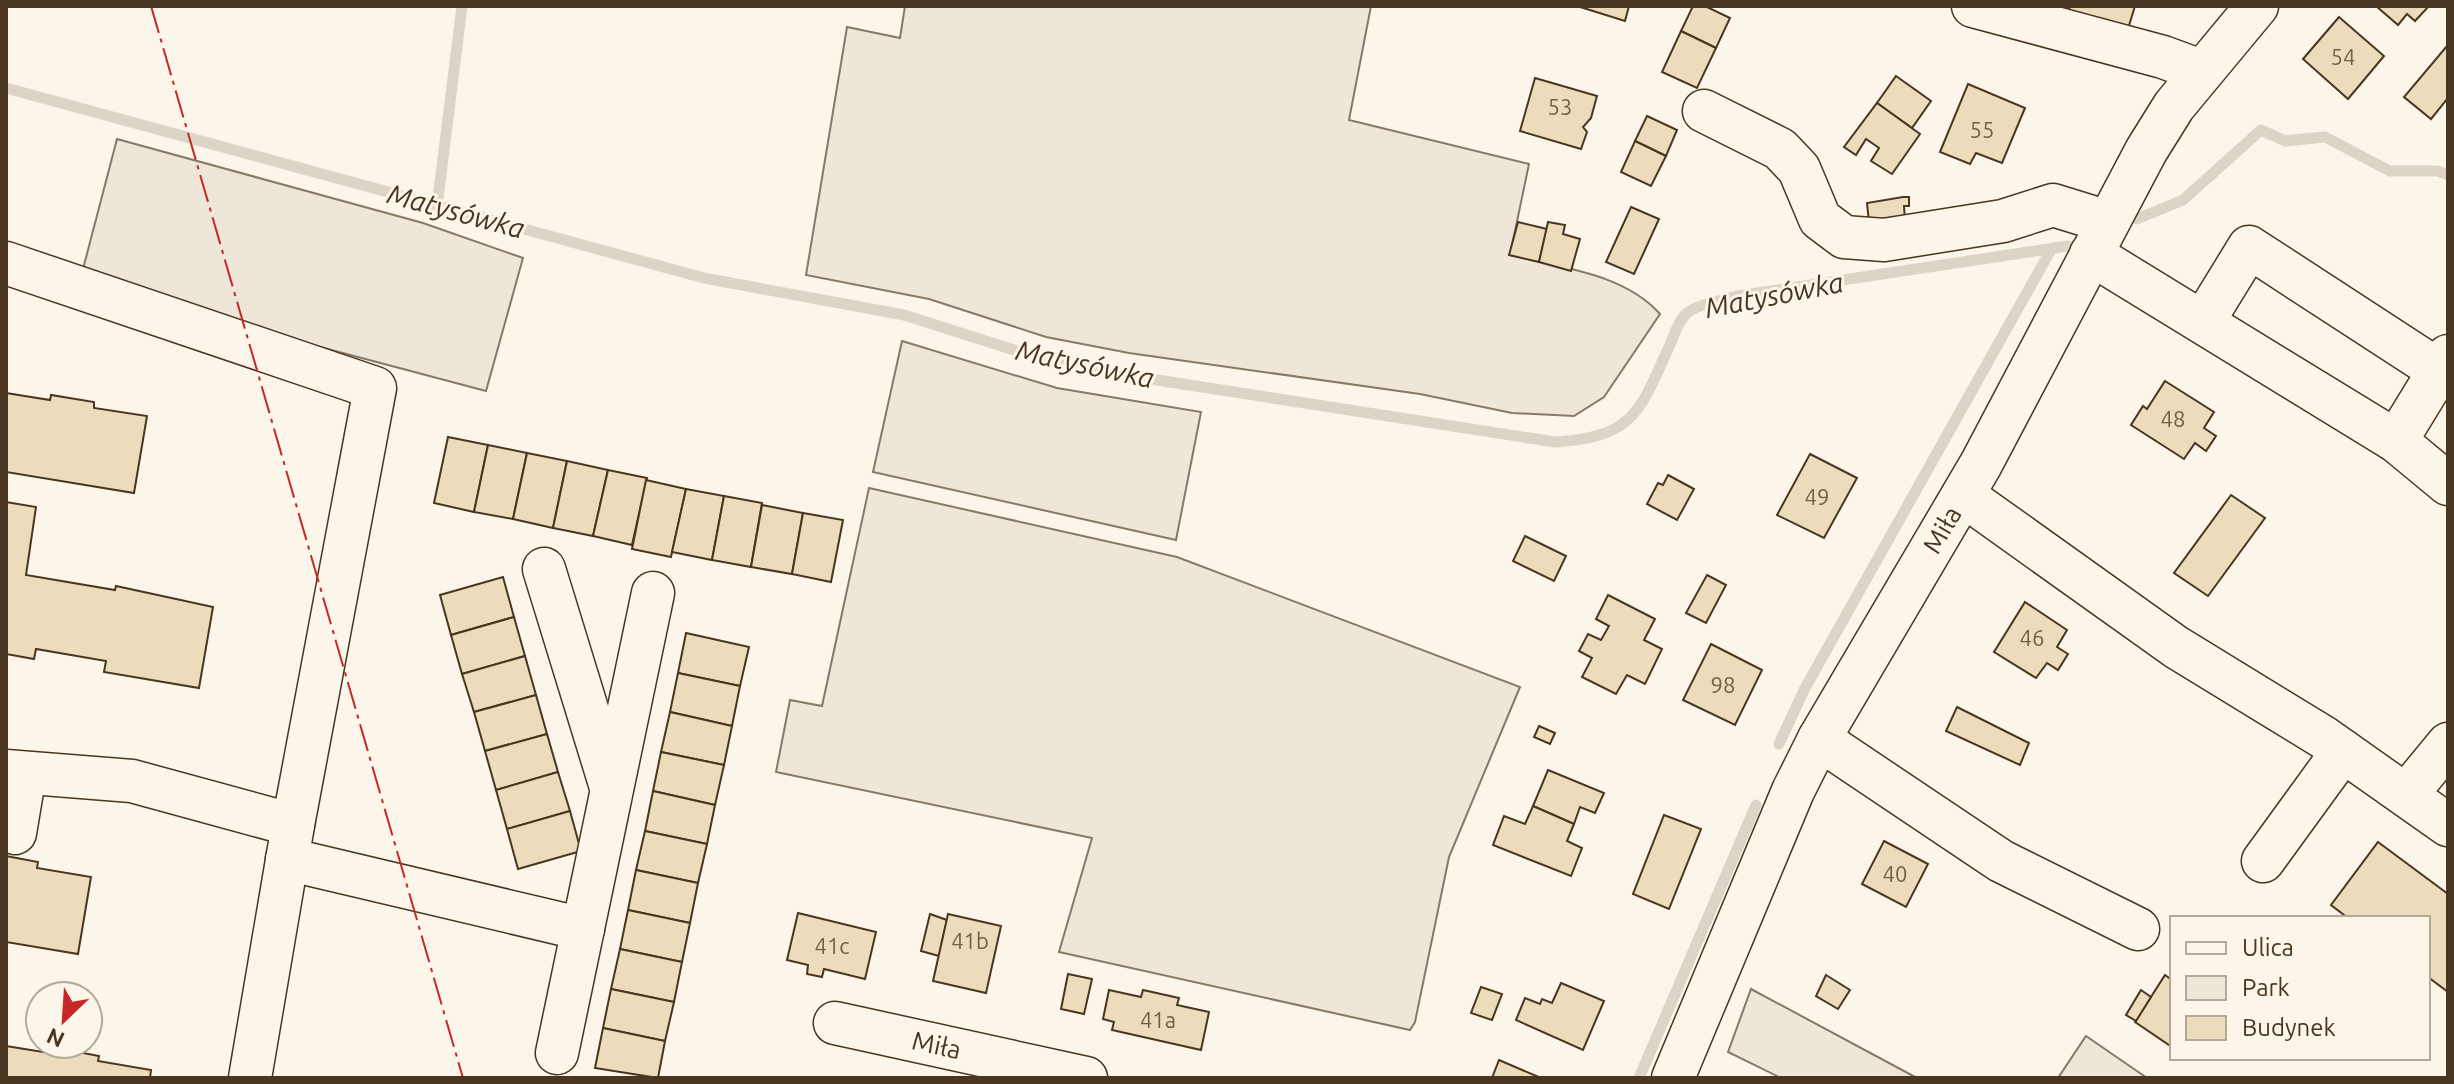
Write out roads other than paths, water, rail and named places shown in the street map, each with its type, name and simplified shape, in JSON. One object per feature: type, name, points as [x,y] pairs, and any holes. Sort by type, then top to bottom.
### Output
[{"type":"street","points":[[1973,6],[2163,57],[2201,71]]},
{"type":"street","name":"Miła","points":[[1673,1078],[1793,791],[1819,739],[1963,495],[2167,117],[2201,71],[2257,6]]},
{"type":"street","points":[[1704,111],[1780,149],[1799,169],[1820,219],[1844,237],[1884,240],[2003,221],[2053,205],[2203,322],[2396,441],[2448,484]]},
{"type":"street","points":[[2203,322],[2249,247],[2443,363],[2396,441]]},
{"type":"street","points":[[6,263],[375,388],[290,842],[250,1078]]},
{"type":"street","points":[[1963,495],[2176,647],[2343,751],[2448,825]]},
{"type":"street","points":[[544,569],[611,789]]},
{"type":"street","points":[[557,1053],[653,593]]},
{"type":"street","points":[[1819,739],[2001,861],[2138,929]]},
{"type":"street","points":[[2406,795],[2448,744]]},
{"type":"street","points":[[2263,861],[2343,751]]},
{"type":"street","points":[[15,833],[15,772],[132,781],[290,842],[583,929]]},
{"type":"street","name":"Miła","points":[[835,1023],[1086,1078]]},
{"type":"waterway","points":[[437,206],[462,6]]},
{"type":"waterway","name":"Matysówka","points":[[6,88],[704,278],[904,315],[1061,365],[1555,442],[1601,434],[1617,428],[1630,418],[1649,390],[1682,318],[1702,305],[1737,296],[2068,246]]},
{"type":"waterway","name":"Matysówka","points":[[2137,219],[2183,200],[2261,130],[2285,141],[2325,137],[2390,171],[2438,171],[2448,175]]},
{"type":"waterway","points":[[1779,744],[1804,690],[2052,248]]},
{"type":"waterway","points":[[1639,1078],[1756,805]]}]
